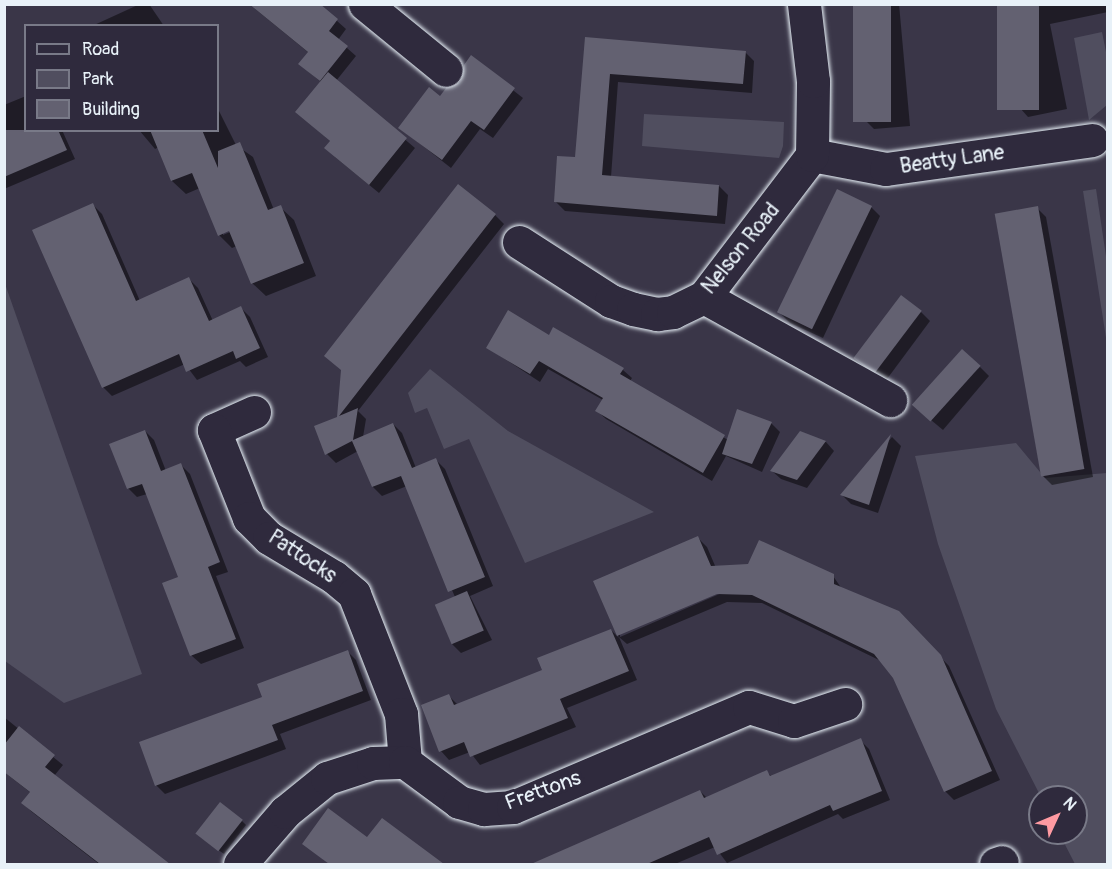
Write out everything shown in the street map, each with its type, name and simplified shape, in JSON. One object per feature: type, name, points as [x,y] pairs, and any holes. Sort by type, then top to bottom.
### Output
[{"type":"street","points":[[365,4],[446,70]]},
{"type":"street","points":[[804,4],[813,81],[812,155]]},
{"type":"street","name":"Beatty Lane","points":[[812,155],[886,169],[1092,140]]},
{"type":"street","name":"Nelson Road","points":[[519,242],[610,301],[633,309],[673,312],[704,297],[812,155]]},
{"type":"street","points":[[704,297],[890,400]]},
{"type":"street","name":"Pattocks","points":[[254,412],[214,430],[249,518],[269,537],[334,577],[354,594],[401,714],[405,762]]},
{"type":"street","name":"Frettons","points":[[405,762],[459,802],[483,809],[513,807],[749,707],[794,721],[845,704]]},
{"type":"street","points":[[240,864],[285,812],[327,778],[373,762],[405,762]]},
{"type":"green space","points":[[1102,32],[1107,57],[1107,105],[1089,120],[1074,38]]},
{"type":"green space","points":[[644,114],[784,122],[783,146],[779,158],[642,146]]},
{"type":"green space","points":[[1096,189],[1107,263],[1107,344],[1083,191]]},
{"type":"green space","points":[[4,281],[142,674],[64,703],[5,661]]},
{"type":"green space","points":[[430,369],[508,431],[654,512],[525,563],[469,439],[444,449],[427,408],[415,413],[408,393]]},
{"type":"green space","points":[[1016,443],[1045,478],[1107,473],[1107,864],[1075,864],[1065,845],[1088,845],[1088,785],[1035,785],[996,709],[938,544],[915,456]]},
{"type":"building","points":[[249,4],[320,4],[338,19],[329,31],[348,46],[320,81],[298,64],[308,52]]},
{"type":"building","points":[[853,4],[891,4],[891,122],[853,122]]},
{"type":"building","points":[[997,4],[1039,4],[1039,110],[997,110]]},
{"type":"building","points":[[585,37],[746,51],[743,84],[610,74],[602,175],[719,185],[717,216],[554,202],[557,156],[575,157]]},
{"type":"building","points":[[471,55],[515,88],[484,130],[471,121],[442,160],[398,128],[429,87],[440,96],[446,88],[460,82],[464,65]]},
{"type":"building","points":[[328,72],[407,138],[369,185],[324,148],[330,141],[295,112]]},
{"type":"building","points":[[4,130],[59,132],[67,150],[4,177]]},
{"type":"building","points":[[151,132],[203,132],[218,168],[218,151],[240,142],[268,210],[281,205],[304,263],[251,284],[229,231],[218,236],[192,173],[171,181]]},
{"type":"building","points":[[458,184],[496,214],[339,416],[358,408],[353,440],[393,423],[412,468],[436,458],[485,577],[448,592],[401,476],[372,487],[352,441],[325,455],[314,426],[337,417],[341,370],[324,356]]},
{"type":"building","points":[[837,189],[872,206],[812,329],[777,312]]},
{"type":"building","points":[[93,203],[136,301],[189,277],[209,321],[241,306],[260,348],[236,359],[233,351],[186,372],[179,354],[102,388],[32,230]]},
{"type":"building","points":[[1038,206],[1084,469],[1041,477],[995,214]]},
{"type":"building","points":[[901,295],[922,311],[874,374],[853,358]]},
{"type":"building","points":[[508,310],[549,335],[553,327],[624,368],[620,374],[725,435],[703,473],[595,411],[603,398],[539,361],[530,374],[486,348]]},
{"type":"building","points":[[962,349],[981,366],[930,421],[912,405]]},
{"type":"building","points":[[737,409],[772,422],[752,464],[722,454]]},
{"type":"building","points":[[145,430],[161,471],[181,463],[220,562],[208,567],[236,639],[190,656],[162,583],[178,577],[142,484],[127,489],[109,444]]},
{"type":"building","points":[[800,431],[826,441],[797,480],[770,471]]},
{"type":"building","points":[[891,434],[869,505],[840,495]]},
{"type":"building","points":[[698,536],[711,566],[748,564],[759,540],[834,574],[834,584],[899,611],[941,655],[992,771],[944,792],[893,678],[874,654],[752,595],[717,594],[617,636],[593,581]]},
{"type":"building","points":[[467,591],[484,631],[452,644],[435,605]]},
{"type":"building","points":[[611,629],[629,671],[560,699],[568,718],[470,757],[464,742],[439,752],[421,705],[449,694],[454,705],[542,670],[537,658]]},
{"type":"building","points":[[348,650],[363,691],[272,725],[278,740],[155,786],[139,742],[262,697],[257,684]]},
{"type":"building","points":[[19,726],[55,755],[45,767],[170,864],[100,864],[21,803],[30,792],[4,772],[4,745]]},
{"type":"building","points":[[861,738],[882,791],[833,811],[830,805],[717,855],[709,837],[647,864],[531,864],[700,790],[704,798],[767,770],[770,776]]},
{"type":"building","points":[[220,802],[243,820],[218,851],[195,834]]},
{"type":"building","points":[[328,808],[367,837],[382,818],[444,864],[329,864],[302,844]]}]
